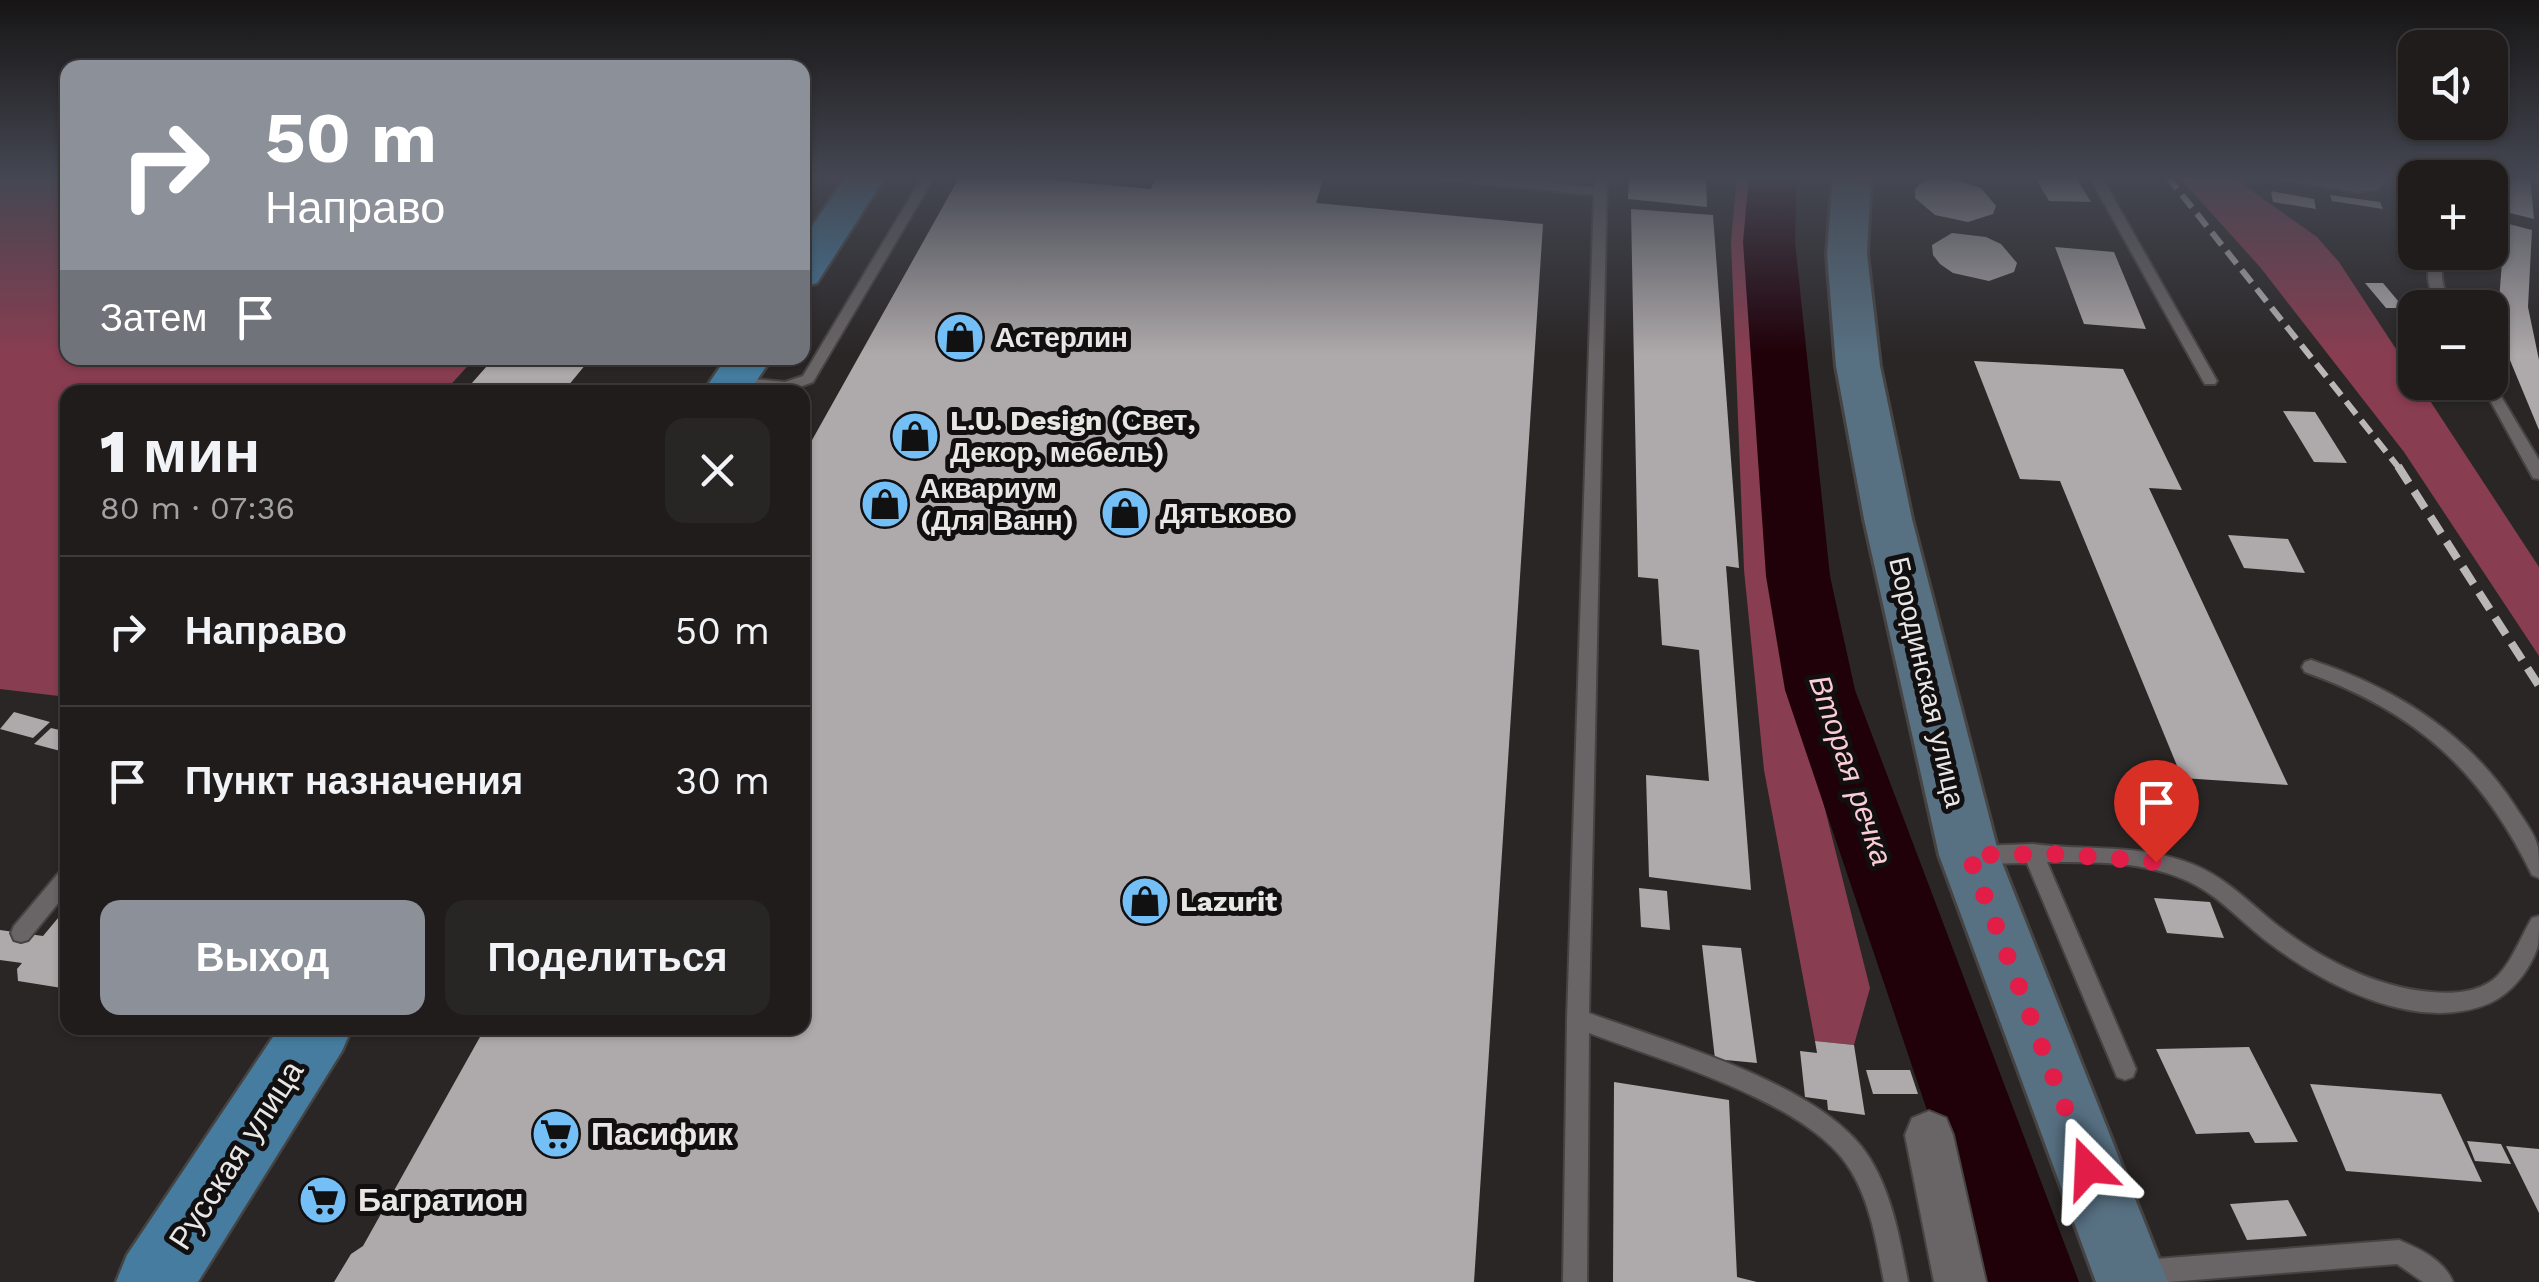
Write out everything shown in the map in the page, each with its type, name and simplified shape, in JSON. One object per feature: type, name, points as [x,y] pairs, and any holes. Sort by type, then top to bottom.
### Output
[{"type":"main road","name":"Бородинская улица","points":[[1848,236],[1858,366],[1888,520],[1969,855],[2130,1277]]},
{"type":"main road","name":"Русская улица","points":[[154,1282],[313,1035]]},
{"type":"street","points":[[1929,1134],[1960,1282]]},
{"type":"lane","points":[[792,385],[808,380],[894,236]]},
{"type":"lane","points":[[1575,1282],[1578,1019],[1600,236]]},
{"type":"lane","points":[[2129,236],[2210,381]]},
{"type":"lane","points":[[736,377],[776,385]]},
{"type":"lane","points":[[2497,400],[2539,474]]},
{"type":"lane","points":[[2311,667],[2378,691],[2473,762],[2523,831],[2539,869]]},
{"type":"lane","points":[[1969,855],[2032,854],[2156,862],[2181,869],[2204,879],[2279,938],[2326,968],[2375,990],[2428,1002],[2464,1002],[2500,988],[2539,925]]},
{"type":"lane","points":[[2032,854],[2125,1069]]},
{"type":"lane","points":[[21,933],[60,886]]},
{"type":"lane","points":[[1578,1019],[1789,1101],[1852,1152],[1888,1231],[1896,1282]]},
{"type":"lane","points":[[2130,1277],[2399,1252],[2422,1264],[2440,1282]]},
{"type":"shaded area","points":[[0,236],[60,236],[60,365],[469,365],[450,385],[60,385],[60,696],[0,689]]},
{"type":"shaded area","points":[[1731,236],[1751,236],[1777,578],[1798,702],[1870,988],[1854,1045],[1815,1041],[1764,770],[1744,570]]},
{"type":"shaded area","points":[[2232,236],[2315,236],[2339,262],[2398,352],[2398,400],[2429,400],[2539,567],[2539,656],[2404,452]]},
{"type":"building","points":[[926,236],[1542,236],[1474,1282],[334,1282],[351,1254],[363,1246],[481,1035],[810,1035],[810,444]]},
{"type":"building","points":[[1632,236],[1715,236],[1739,568],[1726,566],[1751,890],[1649,877],[1646,775],[1709,781],[1699,650],[1662,645],[1658,579],[1638,577]]},
{"type":"building","points":[[1947,236],[1986,237],[2001,244],[2017,263],[2014,272],[1989,281],[1953,273],[1933,255],[1932,245]]},
{"type":"building","points":[[2508,236],[2532,236],[2528,307],[2539,360],[2539,430],[2508,355],[2508,290],[2500,290],[2501,270],[2508,270]]},
{"type":"building","points":[[2055,247],[2114,252],[2146,329],[2084,324]]},
{"type":"building","points":[[2365,283],[2383,283],[2398,301],[2398,308],[2386,308]]},
{"type":"building","points":[[1974,361],[2123,369],[2182,490],[2149,488],[2288,785],[2182,778],[2060,481],[2020,479]]},
{"type":"building","points":[[488,365],[585,365],[569,385],[470,385]]},
{"type":"building","points":[[2283,411],[2315,412],[2347,463],[2314,462]]},
{"type":"building","points":[[2228,535],[2288,539],[2305,573],[2244,568]]},
{"type":"building","points":[[14,712],[50,722],[33,738],[0,729]]},
{"type":"building","points":[[51,728],[60,730],[60,751],[34,744]]},
{"type":"building","points":[[1639,888],[1667,891],[1670,930],[1641,927]]},
{"type":"building","points":[[2154,898],[2210,902],[2224,938],[2167,933]]},
{"type":"building","points":[[60,916],[60,988],[18,981],[17,969],[22,963],[0,960],[0,930],[43,936]]},
{"type":"building","points":[[1702,945],[1741,948],[1757,1063],[1715,1059]]},
{"type":"building","points":[[1815,1041],[1854,1045],[1865,1115],[1828,1110],[1827,1100],[1805,1097],[1800,1051],[1817,1053]]},
{"type":"building","points":[[2249,1047],[2298,1142],[2255,1143],[2249,1132],[2196,1134],[2156,1049]]},
{"type":"building","points":[[1866,1070],[1910,1070],[1918,1094],[1873,1094]]},
{"type":"building","points":[[1614,1082],[1729,1100],[1737,1277],[1757,1282],[1613,1282]]},
{"type":"building","points":[[2310,1084],[2441,1094],[2482,1182],[2346,1171]]},
{"type":"building","points":[[2467,1141],[2501,1144],[2511,1164],[2475,1161]]},
{"type":"building","points":[[2506,1146],[2539,1149],[2539,1213]]},
{"type":"building","points":[[2288,1200],[2307,1236],[2247,1240],[2230,1204]]},
{"type":"waterway","name":"Вторая речка","points":[[1769,236],[1798,576],[1820,690],[2032,1282]]},
{"type":"railway","points":[[2215,236],[2399,468]]},
{"type":"railway","points":[[2398,466],[2539,686]]},
{"type":"place","name":"Астерлин","points":[[960,337]]},
{"type":"place","name":"L.U. Design (Свет, Декор, мебель)","points":[[915,436]]},
{"type":"place","name":"Аквариум (Для Ванн)","points":[[885,504]]},
{"type":"place","name":"Дятьково","points":[[1125,513]]},
{"type":"place","name":"Lazurit","points":[[1145,901]]},
{"type":"place","name":"Пасифик","points":[[556,1134]]},
{"type":"place","name":"Багратион","points":[[323,1200]]},
{"type":"route","points":[[2088,1168],[1969,855],[2061,854],[2156,862]]}]
